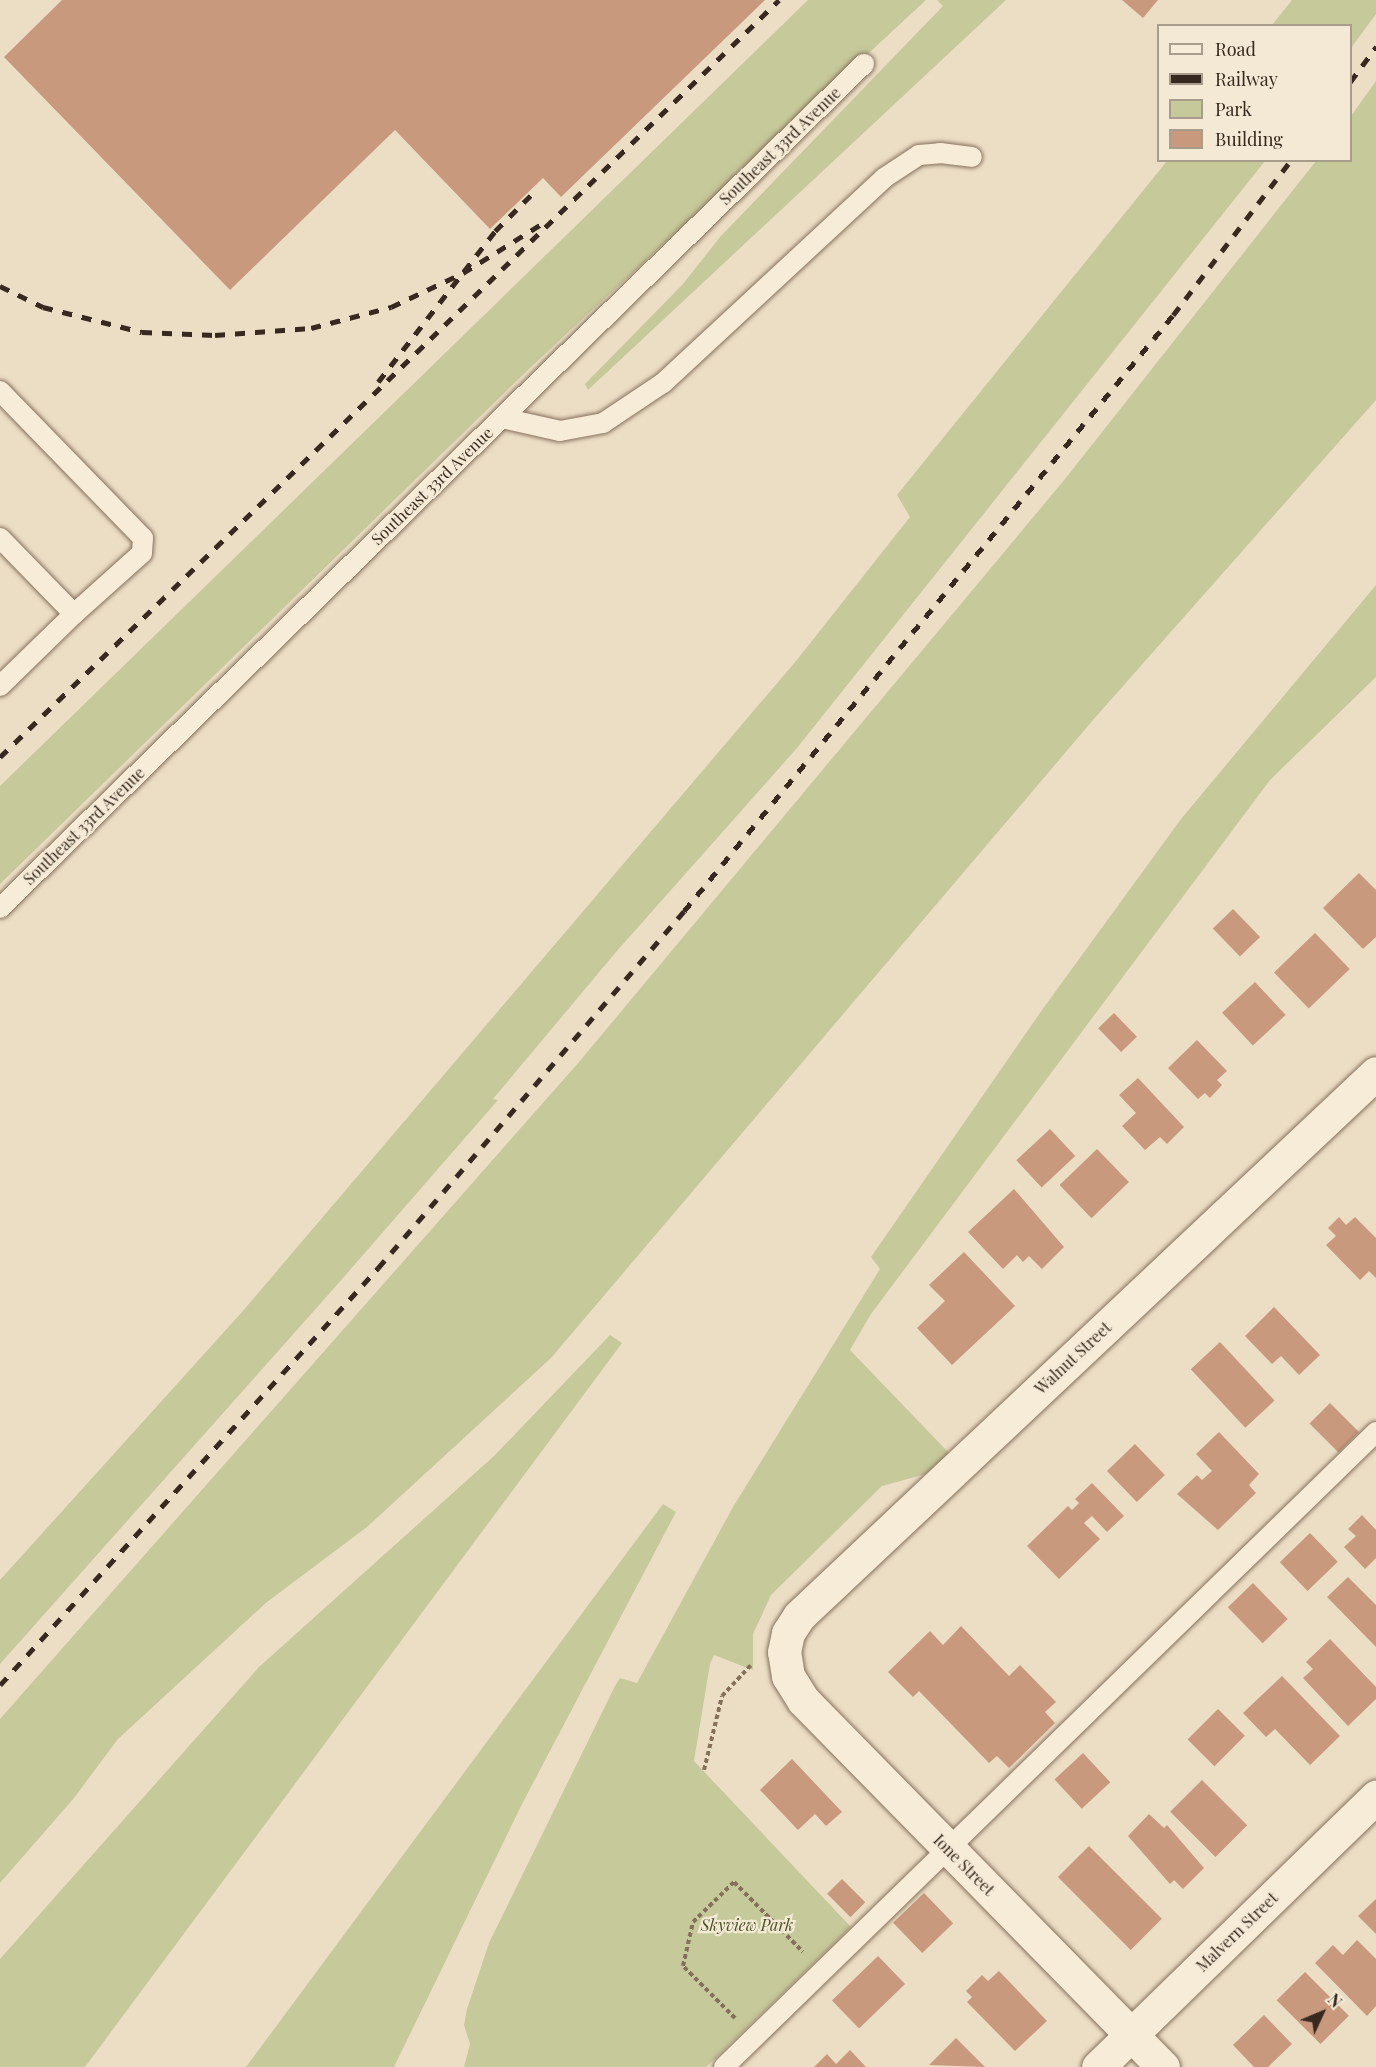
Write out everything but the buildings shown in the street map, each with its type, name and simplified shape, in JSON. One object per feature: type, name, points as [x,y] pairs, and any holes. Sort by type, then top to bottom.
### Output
[{"type":"street","name":"Walnut Street","points":[[784,1652],[788,1632],[799,1616],[1376,1073]]},
{"type":"street","name":"Ione Street","points":[[784,1652],[788,1676],[802,1700],[1163,2067]]},
{"type":"street","name":"Malvern Street","points":[[1098,2067],[1376,1797]]},
{"type":"lane","name":"Southeast 33rd Avenue","points":[[0,908],[864,64]]},
{"type":"lane","points":[[502,418],[560,431],[603,423],[663,383],[884,178],[919,155],[940,153],[972,157]]},
{"type":"lane","points":[[0,391],[143,538],[142,553],[74,614],[0,686]]},
{"type":"lane","points":[[0,538],[74,614]]},
{"type":"lane","points":[[723,2067],[949,1850],[1376,1432]]},
{"type":"path","points":[[704,1770],[722,1696],[760,1656],[784,1652]]},
{"type":"path","points":[[757,2034],[683,1966],[693,1922],[734,1882],[822,1971]]},
{"type":"green space","points":[[808,0],[926,0],[533,365],[0,884],[0,786]]},
{"type":"green space","points":[[937,0],[1006,0],[588,390],[585,384],[683,284],[720,237],[943,6]]},
{"type":"green space","points":[[1292,0],[1376,0],[1376,14],[1352,47],[1352,24],[1273,24]]},
{"type":"green space","points":[[1376,81],[1376,400],[1093,720],[551,1358],[367,1527],[267,1602],[118,1739],[74,1798],[0,1883],[0,1719],[579,1062],[1065,479],[1315,162],[1352,162],[1352,115]]},
{"type":"green space","points":[[1166,162],[1264,162],[797,748],[616,952],[493,1099],[498,1100],[0,1664],[0,1580],[242,1312],[796,661],[910,517],[897,495]]},
{"type":"green space","name":"Skyview Park","points":[[1376,585],[1376,677],[1270,780],[871,1314],[850,1350],[949,1453],[926,1474],[882,1486],[771,1595],[753,1634],[753,1670],[714,1655],[710,1664],[694,1761],[851,1927],[706,2067],[464,2067],[470,2044],[464,2025],[467,2009],[489,1943],[615,1686],[620,1678],[637,1683],[733,1507],[880,1269],[871,1257],[1042,1010],[1181,819]]},
{"type":"green space","points":[[610,1335],[622,1343],[85,2067],[0,2067],[0,1959],[259,1667],[494,1456]]},
{"type":"green space","points":[[663,1504],[676,1512],[522,1804],[394,2067],[246,2067]]},
{"type":"railway","points":[[0,757],[779,0]]},
{"type":"railway","points":[[1352,79],[1376,47]]},
{"type":"railway","points":[[0,1685],[378,1268],[684,911],[1173,315],[1289,162]]},
{"type":"railway","points":[[378,382],[495,231],[534,192]]},
{"type":"railway","points":[[0,286],[43,307],[142,332],[215,335],[311,328],[391,307],[463,273],[543,223]]}]
